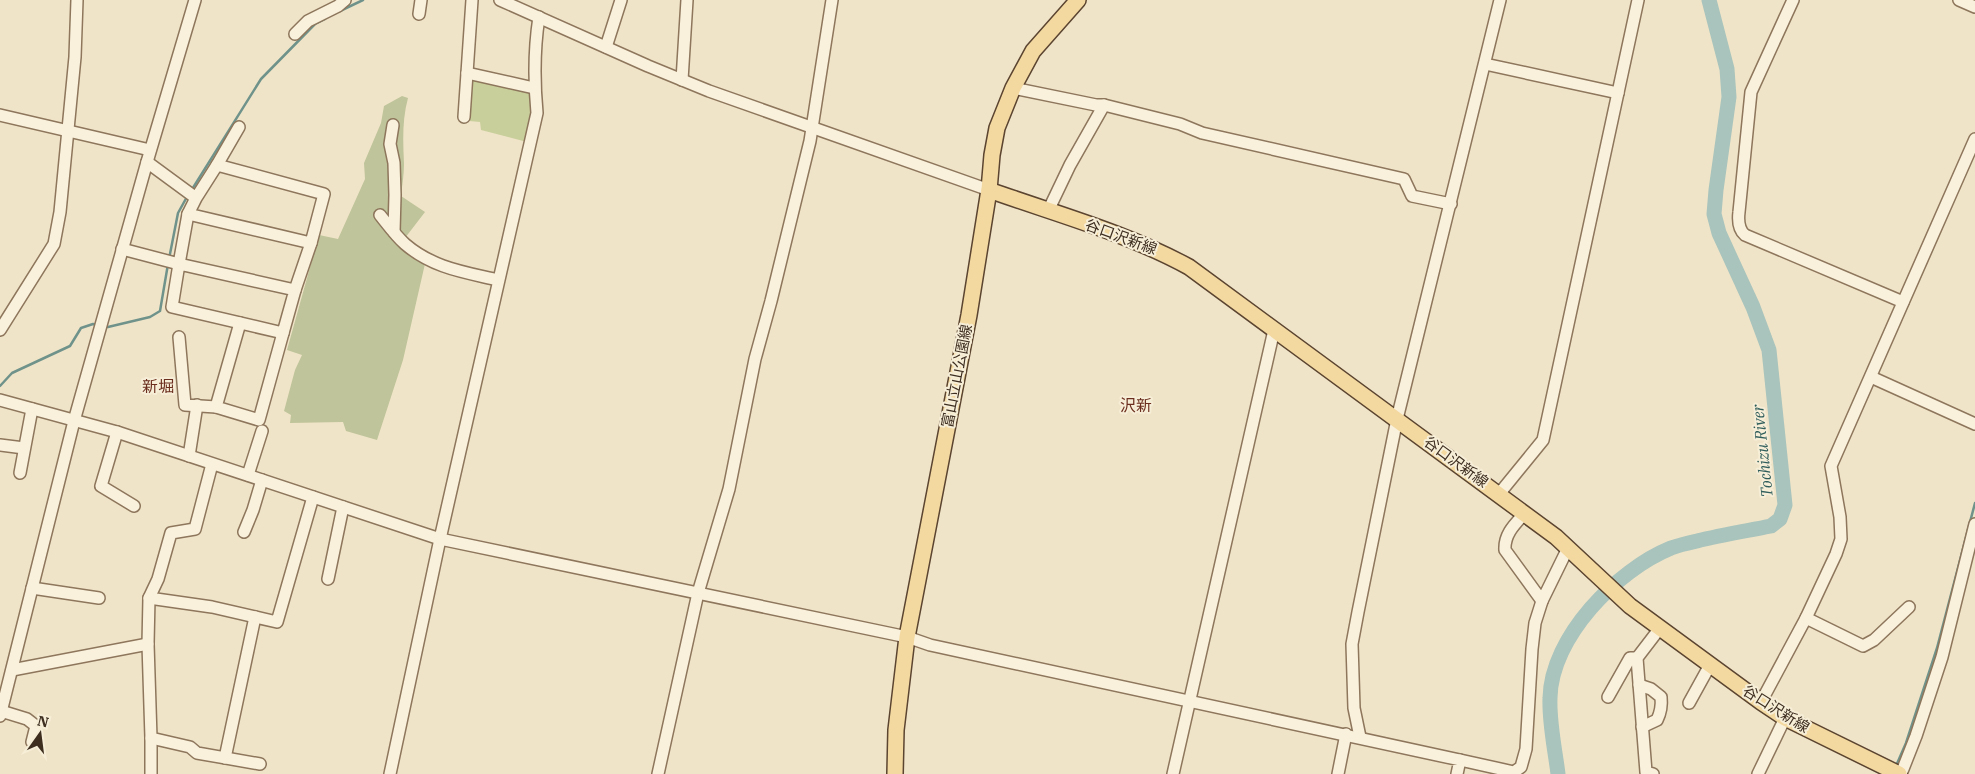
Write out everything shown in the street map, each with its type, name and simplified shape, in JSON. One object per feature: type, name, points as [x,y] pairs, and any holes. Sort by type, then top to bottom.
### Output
[{"type":"main road","name":"富山立山公園線","points":[[895,774],[896,730],[907,637],[969,315],[997,128],[1013,88],[1033,52],[1078,0]]},
{"type":"main road","name":"谷口沢新線","points":[[989,190],[1164,253],[1189,267],[1499,494],[1568,548],[1630,606],[1761,702],[1785,718],[1900,774]]},
{"type":"street","points":[[0,330],[54,244],[60,212],[75,57],[77,0]]},
{"type":"street","points":[[32,742],[36,726],[27,718],[1,714],[3,692],[12,670],[74,420],[148,156],[196,0]]},
{"type":"street","points":[[295,34],[308,21],[338,6],[345,0]]},
{"type":"street","points":[[418,14],[421,0]]},
{"type":"street","points":[[464,117],[472,0]]},
{"type":"street","points":[[500,0],[682,80],[989,190]]},
{"type":"street","points":[[606,47],[621,0]]},
{"type":"street","points":[[682,80],[688,0]]},
{"type":"street","points":[[658,774],[698,593],[729,489],[751,374],[773,292],[812,128],[832,0]]},
{"type":"street","points":[[1360,737],[1354,708],[1352,644],[1397,419],[1500,0]]},
{"type":"street","points":[[1499,494],[1543,440],[1638,0]]},
{"type":"street","points":[[1793,0],[1751,92],[1738,221],[1740,231],[1745,235],[1903,302]]},
{"type":"street","points":[[1959,0],[1975,7]]},
{"type":"street","points":[[390,774],[440,539],[537,113],[534,88],[535,40],[539,17]]},
{"type":"street","points":[[1485,64],[1618,93]]},
{"type":"street","points":[[467,73],[534,88]]},
{"type":"street","points":[[1013,88],[1104,105],[1180,124],[1202,134],[1404,179],[1412,196],[1450,204]]},
{"type":"street","points":[[1048,211],[1070,165],[1104,105]]},
{"type":"street","points":[[0,115],[68,131],[148,156],[196,198]]},
{"type":"street","points":[[394,125],[390,144],[394,179],[394,232]]},
{"type":"street","points":[[239,127],[188,214],[172,307],[283,333]]},
{"type":"street","points":[[1761,702],[1806,618],[1836,554],[1841,539],[1840,517],[1831,466],[1975,139]]},
{"type":"street","points":[[179,336],[184,405],[216,407],[259,420],[324,194],[217,165]]},
{"type":"street","points":[[188,214],[311,243]]},
{"type":"street","points":[[380,215],[404,244],[440,267],[498,280]]},
{"type":"street","points":[[122,249],[295,290]]},
{"type":"street","points":[[216,407],[240,323]]},
{"type":"street","points":[[1172,774],[1274,330]]},
{"type":"street","points":[[1871,377],[1975,424]]},
{"type":"street","points":[[0,400],[117,432],[440,539],[907,637],[930,645],[1514,772],[1521,767],[1526,749],[1532,650],[1536,623],[1542,601],[1568,548]]},
{"type":"street","points":[[189,456],[197,405]]},
{"type":"street","points":[[20,473],[32,409]]},
{"type":"street","points":[[248,476],[262,430]]},
{"type":"street","points":[[117,432],[101,486],[134,506]]},
{"type":"street","points":[[0,445],[24,448]]},
{"type":"street","points":[[151,774],[148,644],[150,598],[158,580],[171,533],[195,529],[212,464]]},
{"type":"street","points":[[244,532],[262,480]]},
{"type":"street","points":[[150,598],[212,607],[277,622],[313,497]]},
{"type":"street","points":[[328,579],[343,507]]},
{"type":"street","points":[[1525,514],[1509,532],[1505,542],[1506,550],[1542,601]]},
{"type":"street","points":[[1900,774],[1919,727],[1942,657],[1975,524]]},
{"type":"street","points":[[32,588],[100,598]]},
{"type":"street","points":[[1806,618],[1863,646],[1874,640],[1910,607]]},
{"type":"street","points":[[224,758],[255,617]]},
{"type":"street","points":[[1648,773],[1642,727],[1637,658],[1660,628]]},
{"type":"street","points":[[12,670],[148,644]]},
{"type":"street","points":[[1608,697],[1630,658],[1637,658]]},
{"type":"street","points":[[1689,703],[1710,665]]},
{"type":"street","points":[[1639,685],[1651,689],[1661,697],[1662,704],[1661,713],[1657,720],[1642,727]]},
{"type":"street","points":[[1758,774],[1785,718]]},
{"type":"street","points":[[1338,774],[1346,734]]},
{"type":"street","points":[[151,738],[190,747],[197,753],[260,764]]},
{"type":"street","points":[[1457,774],[1460,760]]},
{"type":"green space","points":[[470,77],[532,91],[534,112],[527,142],[481,130],[480,122],[469,121]]},
{"type":"green space","points":[[402,96],[408,98],[404,123],[404,168],[401,196],[425,212],[405,238],[427,255],[403,360],[377,440],[346,431],[343,422],[290,423],[291,415],[284,411],[295,370],[302,355],[287,350],[319,235],[338,239],[365,179],[364,163],[381,123],[384,106]]},
{"type":"waterway","points":[[340,11],[363,0]]},
{"type":"waterway","name":"Tochizu River","points":[[1558,774],[1550,707],[1553,675],[1562,652],[1574,630],[1591,608],[1629,572],[1650,558],[1680,545],[1771,526],[1780,519],[1785,505],[1769,350],[1753,307],[1719,233],[1714,214],[1729,97],[1727,69],[1709,0]]},
{"type":"waterway","points":[[191,191],[261,79],[315,24],[325,19]]},
{"type":"waterway","points":[[169,259],[178,213],[188,195]]},
{"type":"waterway","points":[[103,326],[108,327],[150,317],[160,311],[168,264]]},
{"type":"waterway","points":[[0,386],[12,373],[70,346],[81,328],[93,324],[98,325]]},
{"type":"waterway","points":[[1896,766],[1906,743],[1937,648],[1975,503]]},
{"type":"district","name":"新堀","points":[[158,386]]},
{"type":"district","name":"沢新","points":[[1136,405]]}]
